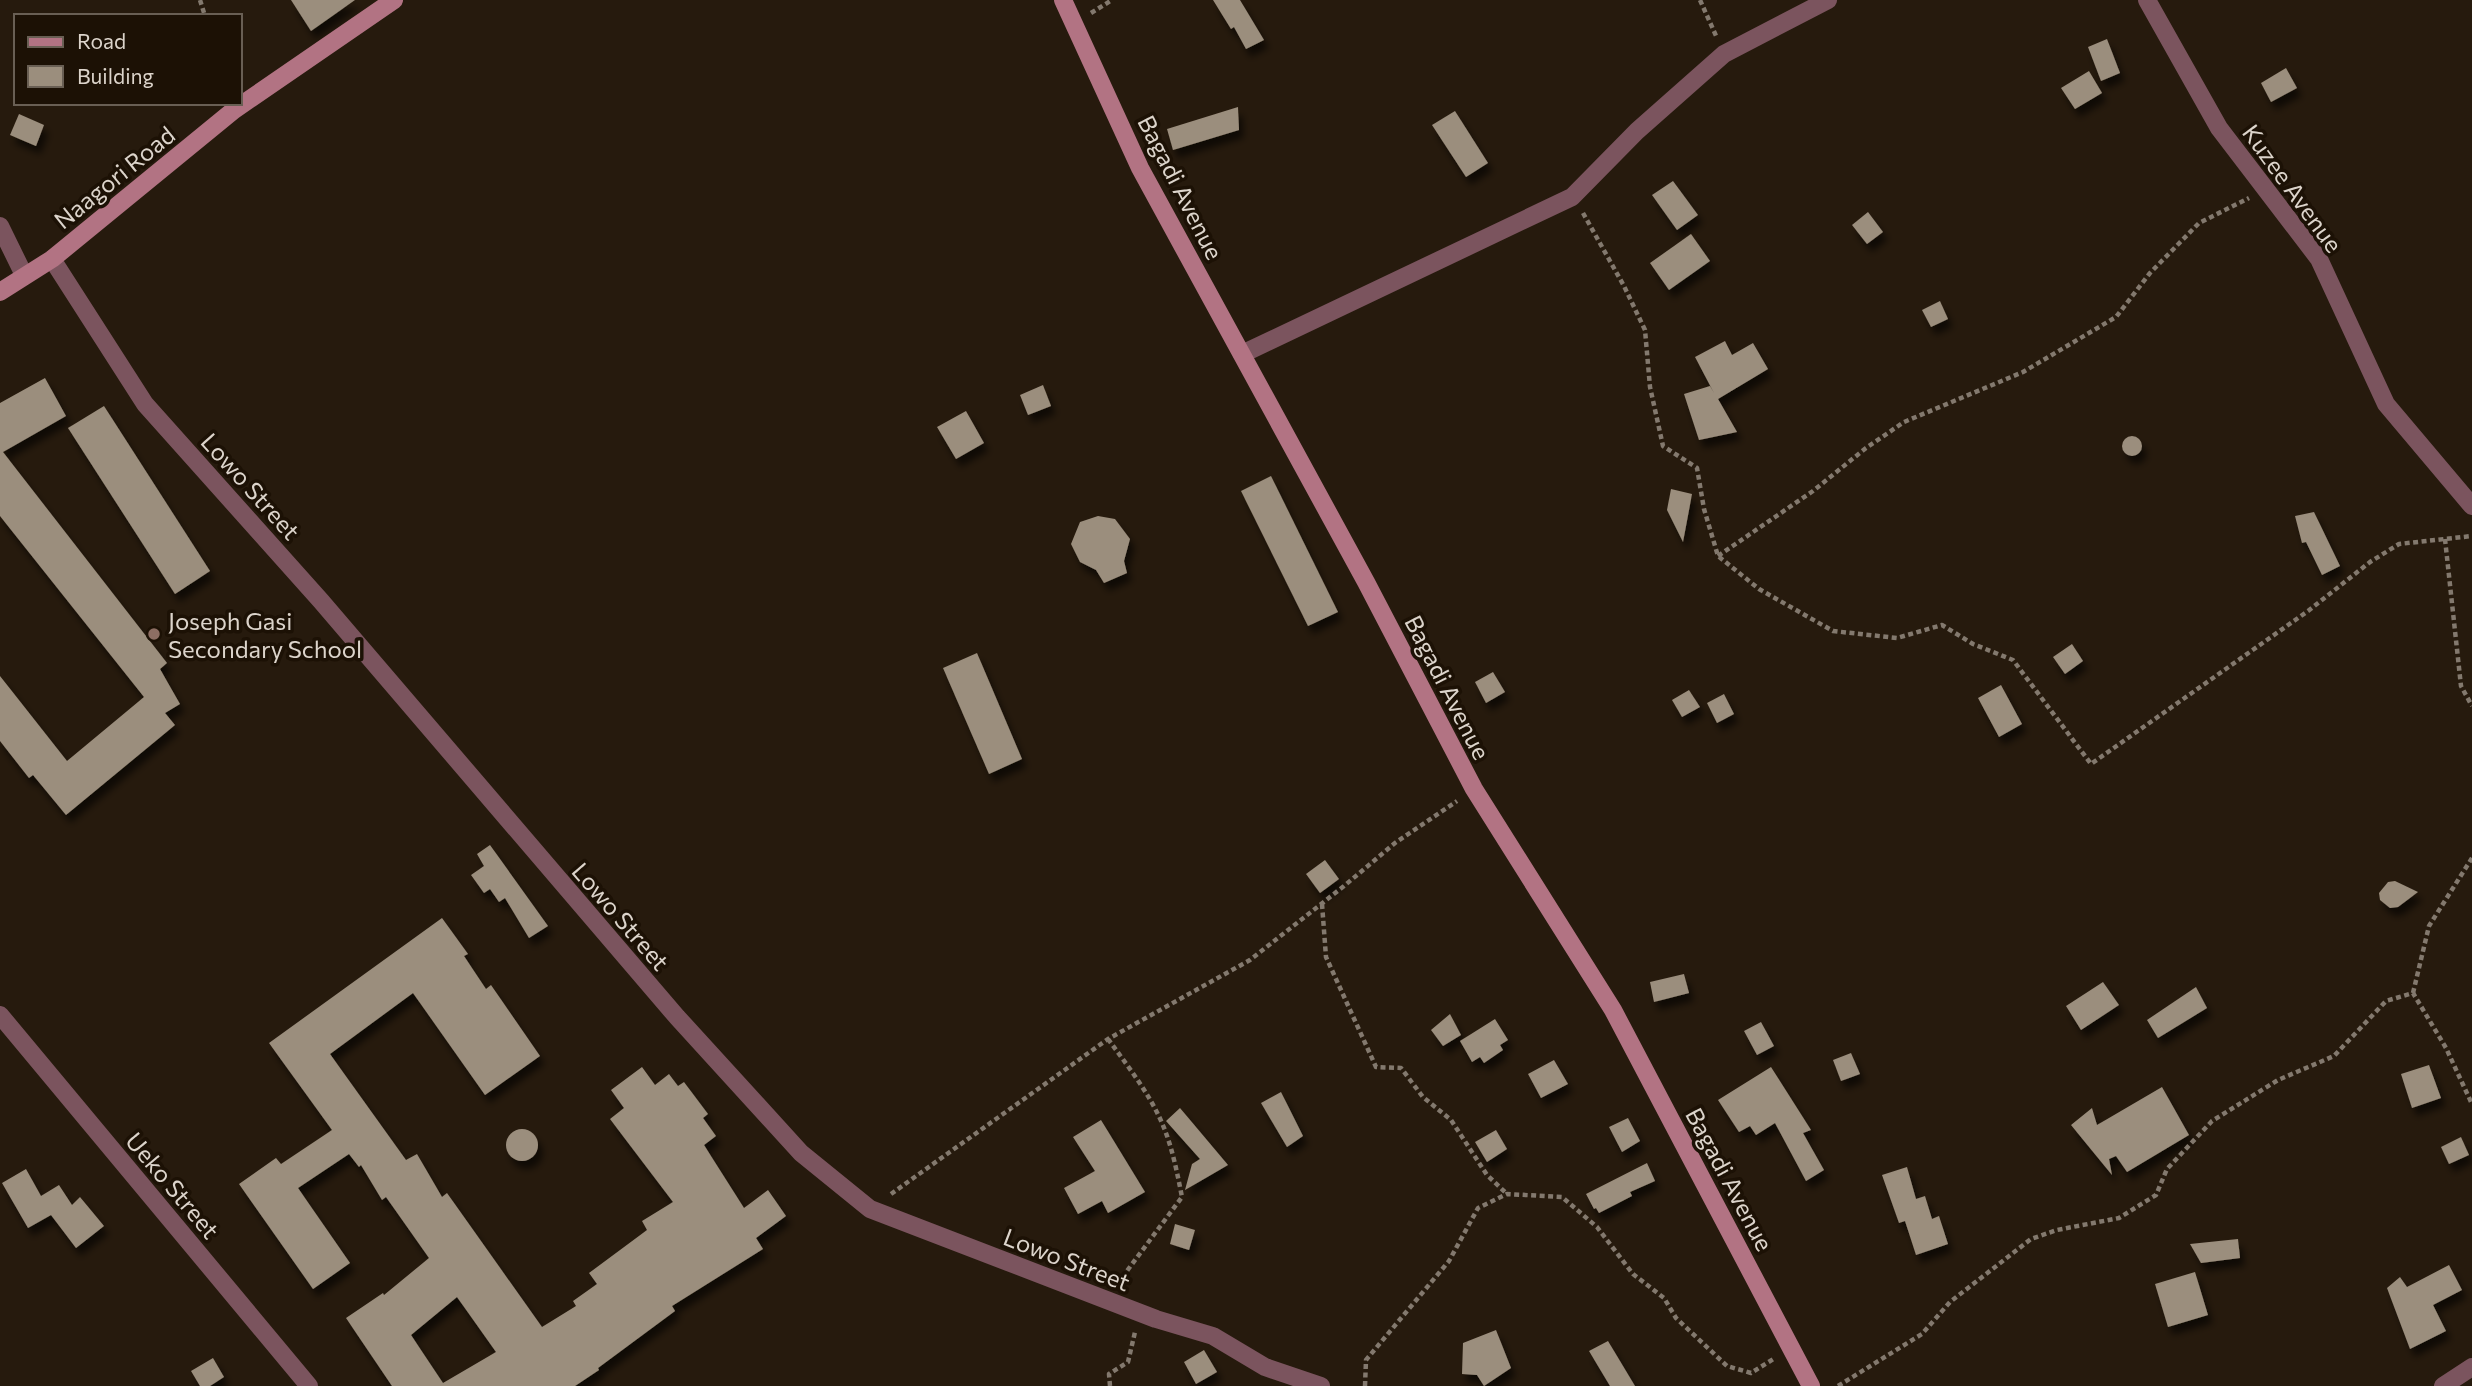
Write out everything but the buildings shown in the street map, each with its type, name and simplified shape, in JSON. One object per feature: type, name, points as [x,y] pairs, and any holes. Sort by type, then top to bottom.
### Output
[{"type":"street","name":"Naagori Road","points":[[242,104],[394,0]]},
{"type":"street","name":"Bagadi Avenue","points":[[1063,0],[1140,168],[1366,582],[1474,789],[1613,1010],[1811,1386]]},
{"type":"street","points":[[1242,354],[1572,197],[1637,131],[1724,54],[1828,0]]},
{"type":"street","name":"Kuzee Avenue","points":[[2147,0],[2218,128],[2319,259],[2386,404],[2472,506]]},
{"type":"street","name":"Naagori Road","points":[[0,292],[52,259],[241,105]]},
{"type":"street","points":[[0,226],[24,275]]},
{"type":"street","name":"Lowo Street","points":[[52,259],[145,404],[321,601],[677,1017],[801,1153],[870,1209],[1156,1320],[1213,1336],[1265,1367],[1321,1386]]},
{"type":"street","name":"Ueko Street","points":[[0,1015],[309,1386]]},
{"type":"street","points":[[2444,1386],[2472,1367]]},
{"type":"path","points":[[1700,0],[1724,54]]},
{"type":"path","points":[[1718,556],[1813,491],[1903,422],[2023,372],[2116,317],[2150,273],[2199,223],[2266,190]]},
{"type":"path","points":[[1572,197],[1593,228],[1625,286],[1645,330],[1650,387],[1663,446],[1697,468],[1704,509],[1718,556],[1759,589],[1833,631],[1897,638],[1942,625],[1973,644],[2012,660],[2091,764],[2308,611],[2370,562],[2399,544],[2472,536]]},
{"type":"path","points":[[2445,539],[2461,686],[2472,706]]},
{"type":"path","points":[[870,1209],[1108,1039],[1250,960],[1395,843],[1474,789]]},
{"type":"path","points":[[2472,858],[2429,926],[2413,993],[2446,1048],[2472,1104]]},
{"type":"path","points":[[1322,904],[1326,957],[1376,1067],[1401,1068],[1423,1097],[1451,1120],[1487,1175],[1507,1194]]},
{"type":"path","points":[[1838,1386],[1922,1334],[1950,1301],[2031,1239],[2057,1230],[2119,1218],[2156,1195],[2167,1168],[2212,1121],[2278,1080],[2334,1056],[2386,1001],[2413,993]]},
{"type":"path","points":[[1106,1301],[1182,1197],[1161,1122],[1137,1080],[1108,1039]]},
{"type":"path","points":[[1365,1386],[1366,1360],[1449,1261],[1478,1208],[1507,1194],[1562,1197],[1597,1227],[1633,1274],[1664,1298],[1676,1318],[1727,1366],[1751,1373],[1791,1348]]},
{"type":"path","points":[[1110,1386],[1109,1374],[1128,1362],[1135,1331]]},
{"type":"place","name":"Joseph Gasi Secondary School","points":[[154,634]]}]
